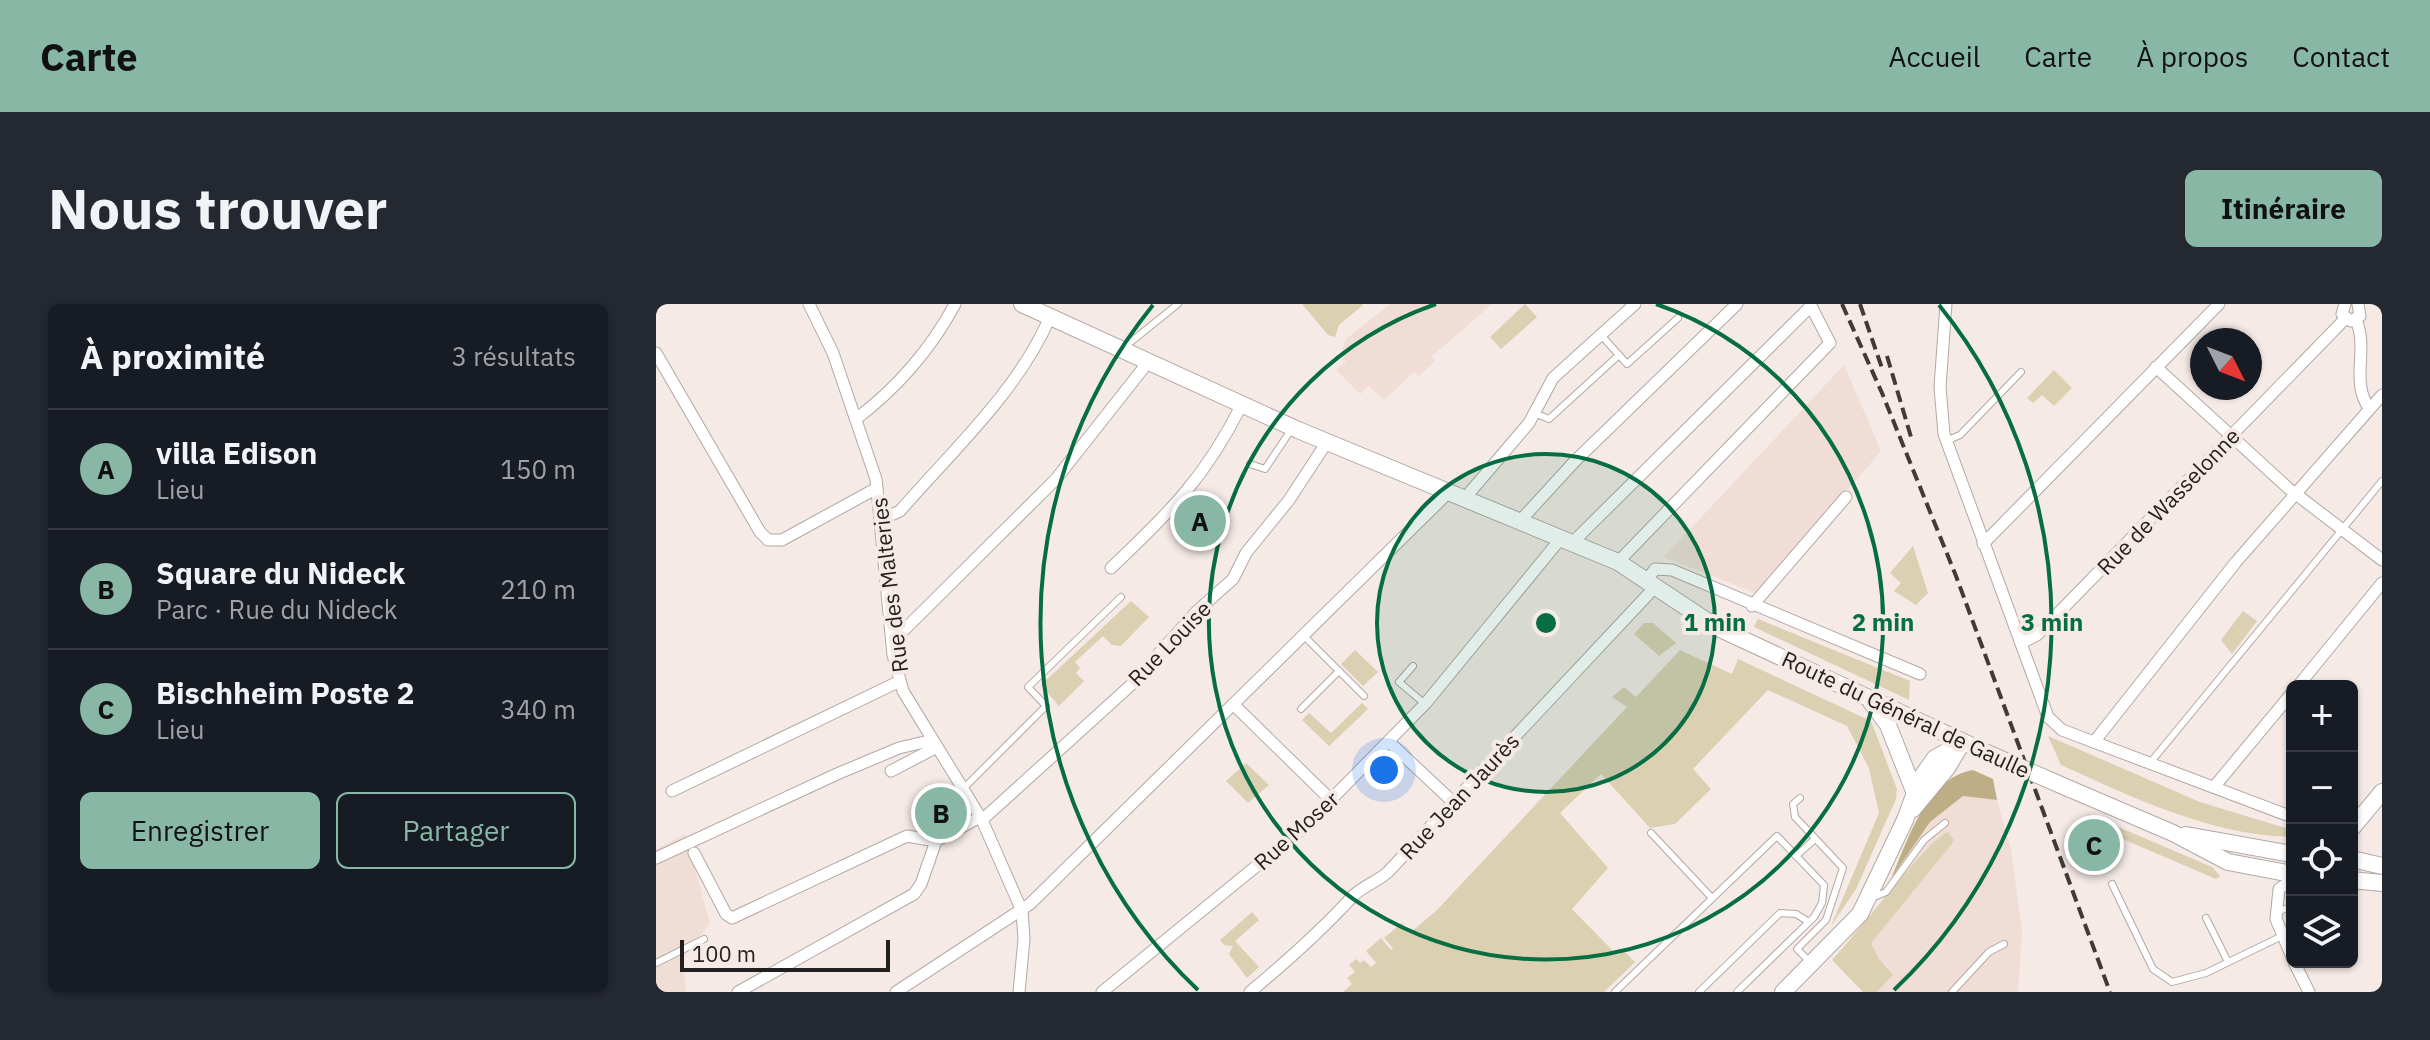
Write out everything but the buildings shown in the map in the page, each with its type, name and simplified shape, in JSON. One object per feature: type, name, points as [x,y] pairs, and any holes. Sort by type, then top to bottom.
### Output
[{"type":"main road","name":"Route du Général de Gaulle","points":[[1036,309],[1327,442],[1618,562],[1716,627],[1962,743],[2173,833],[2228,862],[2286,876]]},
{"type":"main road","points":[[1864,695],[1888,725],[1914,791]]},
{"type":"main road","points":[[1783,992],[1856,920],[1869,899],[1905,820],[1914,791],[1935,758],[1962,743]]},
{"type":"main road","points":[[1905,820],[1947,768],[1962,743]]},
{"type":"main road","points":[[2355,824],[2382,792]]},
{"type":"main road","name":"Route du Général de Gaulle","points":[[2173,833],[2286,853]]},
{"type":"main road","points":[[2358,860],[2382,866]]},
{"type":"main road","points":[[2358,881],[2382,883]]},
{"type":"street","name":"Rue des Malteries","points":[[809,304],[833,353],[877,488],[892,642],[900,681],[981,818],[1022,911],[1024,939],[1019,992]]},
{"type":"street","points":[[856,419],[912,366],[955,304]]},
{"type":"street","points":[[1465,498],[1508,450],[1534,413],[1553,378],[1635,304]]},
{"type":"street","points":[[1520,521],[1575,461],[1737,304]]},
{"type":"street","points":[[1946,304],[1940,407],[1946,441],[2053,724],[2286,815]]},
{"type":"street","points":[[1983,544],[2219,304]]},
{"type":"street","points":[[2344,311],[2361,311],[2358,304]]},
{"type":"street","points":[[1618,562],[1830,343],[1810,305]]},
{"type":"street","name":"Rue Moser","points":[[1102,992],[1302,829],[1425,704],[1567,539],[1810,305]]},
{"type":"street","points":[[882,519],[900,511],[1030,360],[1036,309]]},
{"type":"street","points":[[2344,311],[2360,333],[2359,394],[2369,408]]},
{"type":"street","name":"Rue de Wasselonne","points":[[2021,643],[2037,635],[2229,438],[2344,311]]},
{"type":"street","points":[[656,353],[768,540],[782,540],[877,488]]},
{"type":"street","points":[[892,642],[1056,479],[1149,361]]},
{"type":"street","points":[[2156,367],[2229,438],[2382,560]]},
{"type":"street","points":[[2094,742],[2295,492],[2382,395]]},
{"type":"street","points":[[1111,568],[1184,498],[1223,443],[1242,404]]},
{"type":"street","name":"Rue Louise","points":[[936,841],[981,818],[1131,685],[1196,612],[1233,579],[1246,553],[1289,500],[1327,442]]},
{"type":"street","points":[[896,992],[1022,911],[1449,492]]},
{"type":"street","points":[[1752,606],[1846,497]]},
{"type":"street","name":"Route du Général de Gaulle","points":[[1652,583],[1655,569],[1672,570],[1920,674]]},
{"type":"street","name":"Rue Jean Jaurès","points":[[1250,992],[1341,913],[1354,895],[1372,886],[1388,872],[1652,583]]},
{"type":"street","points":[[2303,680],[2382,583]]},
{"type":"street","points":[[672,791],[900,681]]},
{"type":"street","points":[[2214,787],[2286,700]]},
{"type":"street","points":[[1233,704],[1331,800]]},
{"type":"street","points":[[1389,742],[1453,802]]},
{"type":"street","points":[[891,771],[935,744]]},
{"type":"street","points":[[656,858],[887,753],[935,744]]},
{"type":"street","points":[[694,853],[726,914],[732,918],[907,836],[936,841],[921,884],[914,894],[738,992]]},
{"type":"street","points":[[2286,883],[2279,889],[2275,912],[2286,945]]},
{"type":"street","points":[[2297,968],[2309,992]]},
{"type":"lane","points":[[1122,349],[1178,304]]},
{"type":"lane","points":[[1601,335],[1627,364],[1678,318]]},
{"type":"lane","points":[[1534,413],[1549,419],[1619,355]]},
{"type":"lane","points":[[1946,441],[1960,435],[2021,372]]},
{"type":"lane","points":[[1250,464],[1265,469],[1293,427]]},
{"type":"lane","points":[[2150,763],[2341,527],[2382,481]]},
{"type":"lane","points":[[963,789],[1046,706],[1028,687],[1121,597]]},
{"type":"lane","points":[[1303,635],[1364,696]]},
{"type":"lane","points":[[1413,666],[1399,682],[1425,704]]},
{"type":"lane","points":[[1301,709],[1339,671]]},
{"type":"lane","points":[[1800,798],[1793,804],[1795,817],[1843,868],[1826,920],[1797,949],[1812,964]]},
{"type":"lane","points":[[1869,899],[1886,892],[1924,840],[1945,823]]},
{"type":"lane","points":[[1651,833],[1712,898]]},
{"type":"lane","points":[[1615,992],[1777,836],[1824,885],[1822,903],[1809,922],[1737,992]]},
{"type":"lane","points":[[1796,856],[1815,839]]},
{"type":"lane","points":[[2112,884],[2153,969],[2172,982],[2189,980],[2282,936]]},
{"type":"lane","points":[[2275,912],[2286,909]]},
{"type":"lane","points":[[1699,992],[1780,913],[1796,914],[1809,922]]},
{"type":"lane","points":[[2206,918],[2228,962]]},
{"type":"lane","points":[[656,963],[704,939]]},
{"type":"lane","points":[[1952,992],[1989,952],[2004,944]]},
{"type":"lane","points":[[2171,992],[2172,982]]},
{"type":"shaded area","points":[[1302,304],[1363,305],[1339,325],[1335,337],[1328,335]]},
{"type":"shaded area","points":[[1390,304],[1492,304],[1432,356],[1435,361],[1419,376],[1414,372],[1384,400],[1369,386],[1360,394],[1336,370],[1346,361],[1340,355],[1346,339]]},
{"type":"shaded area","points":[[1525,304],[1537,317],[1501,349],[1490,337]]},
{"type":"shaded area","points":[[1844,365],[1881,451],[1758,594],[1664,557]]},
{"type":"shaded area","points":[[2054,370],[2072,388],[2054,406],[2042,395],[2033,403],[2027,398]]},
{"type":"shaded area","points":[[1913,546],[1928,593],[1916,605],[1894,591],[1901,583],[1890,573]]},
{"type":"shaded area","points":[[1131,601],[1149,617],[1121,646],[1112,645],[1103,636],[1075,662],[1080,668],[1076,673],[1084,681],[1059,706],[1041,685]]},
{"type":"shaded area","points":[[2243,611],[2257,621],[2232,654],[2221,640]]},
{"type":"shaded area","points":[[1758,619],[1910,681],[1909,700],[1754,627]]},
{"type":"shaded area","points":[[1644,623],[1653,623],[1676,643],[1659,656],[1634,634]]},
{"type":"shaded area","points":[[1355,650],[1378,672],[1363,686],[1341,664]]},
{"type":"shaded area","points":[[1680,650],[1732,674],[1738,659],[1871,721],[1897,789],[1896,799],[1856,889],[1831,926],[1879,813],[1869,768],[1847,726],[1768,690],[1693,769],[1711,789],[1675,824],[1650,828],[1601,774],[1560,813],[1608,868],[1572,909],[1617,955],[1623,950],[1635,962],[1604,992],[1343,992],[1352,984],[1347,978],[1355,972],[1349,965],[1356,959],[1360,963],[1364,960],[1371,967],[1376,963],[1366,951],[1381,938],[1391,950],[1393,948],[1384,938],[1402,923],[1411,932],[1437,910],[1627,707],[1612,697],[1624,687],[1636,697]]},
{"type":"shaded area","points":[[1362,703],[1368,709],[1329,746],[1302,720],[1309,713],[1331,733]]},
{"type":"shaded area","points":[[2048,736],[2200,802],[2286,828],[2286,837],[2232,830],[2173,813],[2061,765]]},
{"type":"shaded area","points":[[1246,763],[1269,785],[1248,803],[1226,781]]},
{"type":"shaded area","points":[[1973,770],[1993,779],[1997,800],[1963,796],[1930,822],[1892,877],[1921,812],[1931,797],[1957,775]]},
{"type":"shaded area","points":[[953,792],[961,807],[958,818],[930,831],[919,806]]},
{"type":"shaded area","points":[[1963,796],[1997,800],[2011,850],[2022,931],[2018,992],[1877,992],[1889,979],[1849,943],[1900,883],[1892,877],[1930,822]]},
{"type":"shaded area","points":[[2088,814],[2212,867],[2220,876],[2216,879],[2083,822]]},
{"type":"shaded area","points":[[1948,832],[1954,840],[1951,845],[1871,943],[1879,959],[1893,975],[1877,992],[1863,992],[1832,960],[1925,851]]},
{"type":"shaded area","points":[[685,834],[710,923],[683,959],[686,992],[656,992],[656,849]]},
{"type":"shaded area","points":[[1252,912],[1259,920],[1235,941],[1259,967],[1247,978],[1229,954],[1233,946],[1224,945],[1220,940]]},
{"type":"railway","points":[[1842,304],[1882,393],[1956,576],[2110,992]]},
{"type":"railway","points":[[1860,304],[1883,371]]},
{"type":"railway","points":[[1887,356],[1911,437]]},
{"type":"place","name":"villa Edison","points":[[1200,521]]},
{"type":"place","name":"Square du Nideck","points":[[941,813]]},
{"type":"place","name":"Bischheim Poste 2","points":[[2094,845]]}]
